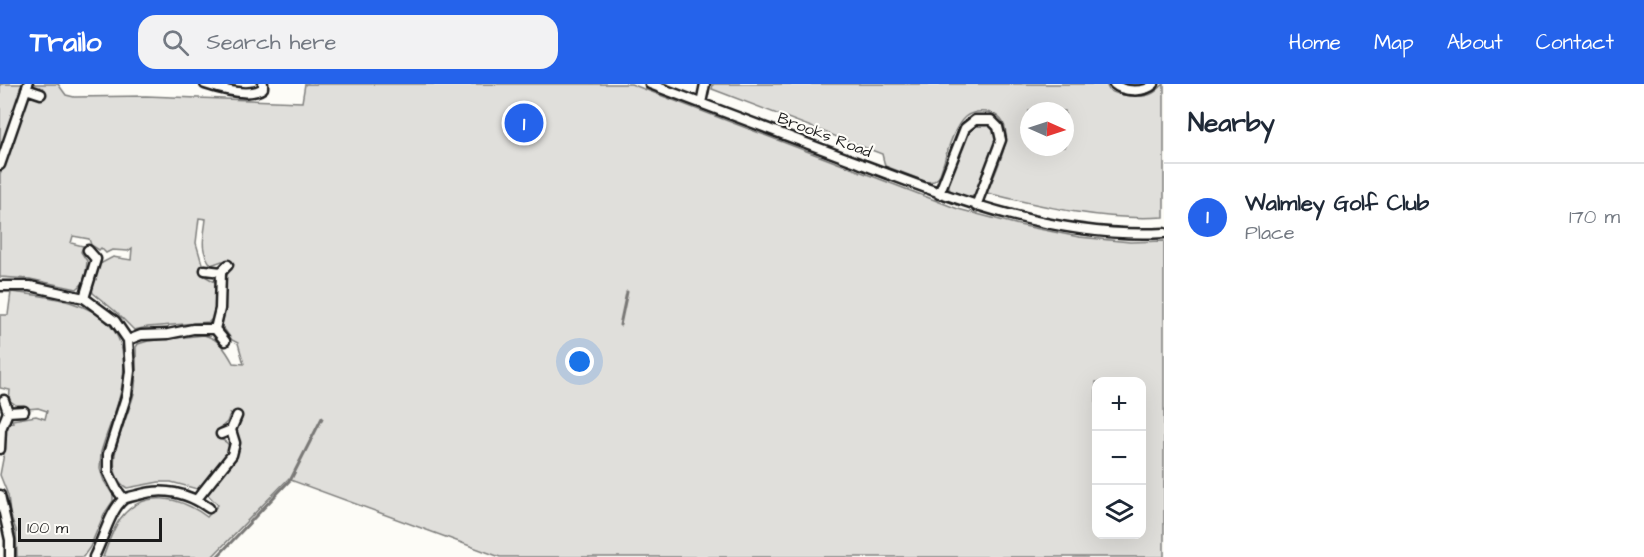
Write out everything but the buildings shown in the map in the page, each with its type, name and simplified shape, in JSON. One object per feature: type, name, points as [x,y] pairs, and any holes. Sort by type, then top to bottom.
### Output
[{"type":"street","points":[[205,84],[248,93],[258,92],[263,88],[263,84]]},
{"type":"street","name":"Brooks Road","points":[[650,84],[976,206],[1011,216],[1097,232],[1164,233]]},
{"type":"street","points":[[701,103],[705,84]]},
{"type":"street","points":[[1114,84],[1119,88],[1144,90],[1154,84]]},
{"type":"street","points":[[0,165],[27,87],[41,94]]},
{"type":"street","points":[[939,194],[965,128],[975,120],[991,120],[998,128],[1001,140],[976,206]]},
{"type":"street","points":[[84,298],[96,259],[88,250]]},
{"type":"street","points":[[205,270],[224,269],[220,309],[215,329]]},
{"type":"street","points":[[0,286],[30,286],[84,298],[115,321],[128,340],[130,371],[127,394],[108,454],[108,472],[124,499]]},
{"type":"street","points":[[128,340],[141,335],[215,329]]},
{"type":"street","points":[[215,329],[225,341]]},
{"type":"street","points":[[0,449],[1,429],[8,412],[4,400]]},
{"type":"street","points":[[8,412],[24,411]]},
{"type":"street","points":[[197,500],[232,455],[235,443],[231,430],[237,416]]},
{"type":"street","points":[[221,434],[231,430]]},
{"type":"street","points":[[94,557],[113,515],[124,499],[160,491],[176,493],[197,500],[209,508]]},
{"type":"street","points":[[0,495],[10,540],[10,557]]},
{"type":"shaded area","points":[[0,84],[23,84],[0,153]]},
{"type":"shaded area","points":[[33,84],[58,84],[66,95],[74,97],[146,96],[302,102],[305,84],[631,84],[958,209],[1019,225],[1079,237],[1130,242],[1164,241],[1164,557],[500,557],[288,479],[212,557],[103,557],[120,519],[129,509],[140,503],[151,499],[174,501],[197,510],[207,517],[218,505],[208,495],[210,487],[236,457],[239,443],[236,429],[241,420],[237,413],[230,414],[227,422],[217,431],[218,438],[228,444],[230,452],[197,489],[171,482],[127,488],[118,480],[115,469],[117,443],[134,393],[138,344],[204,335],[214,339],[222,346],[233,363],[244,364],[238,343],[232,340],[222,326],[225,302],[224,281],[231,267],[228,262],[222,261],[211,265],[207,259],[204,248],[206,219],[199,218],[196,243],[203,275],[217,283],[215,316],[209,322],[134,330],[93,293],[91,286],[98,265],[113,257],[131,260],[132,248],[128,251],[112,250],[106,253],[101,248],[99,250],[91,245],[89,239],[73,236],[71,243],[83,246],[81,252],[87,261],[86,272],[88,273],[84,284],[77,289],[30,279],[0,277],[0,174],[27,99],[32,96],[41,98],[44,91],[36,89]]},
{"type":"shaded area","points":[[713,84],[1106,84],[1113,92],[1137,96],[1149,95],[1164,84],[1164,217],[1097,215],[1052,208],[987,193],[1001,160],[1006,135],[1004,125],[998,117],[987,112],[972,113],[960,122],[939,177],[934,181],[927,182],[885,166],[882,154],[712,89]]},
{"type":"shaded area","points":[[976,123],[992,126],[997,139],[978,190],[971,198],[950,191],[948,183],[966,132]]},
{"type":"shaded area","points":[[11,292],[36,295],[82,306],[100,316],[113,329],[122,347],[124,370],[119,399],[101,452],[100,469],[113,495],[113,501],[83,557],[17,557],[16,530],[10,514],[8,495],[0,475],[6,425],[13,422],[12,420],[36,416],[45,419],[47,411],[38,408],[27,409],[25,406],[16,405],[9,400],[10,390],[0,388],[0,315],[8,315]]},
{"type":"waterway","points":[[620,325],[627,292]]},
{"type":"waterway","points":[[217,557],[291,479],[322,418]]},
{"type":"place","name":"Walmley Golf Club","points":[[524,123]]}]
